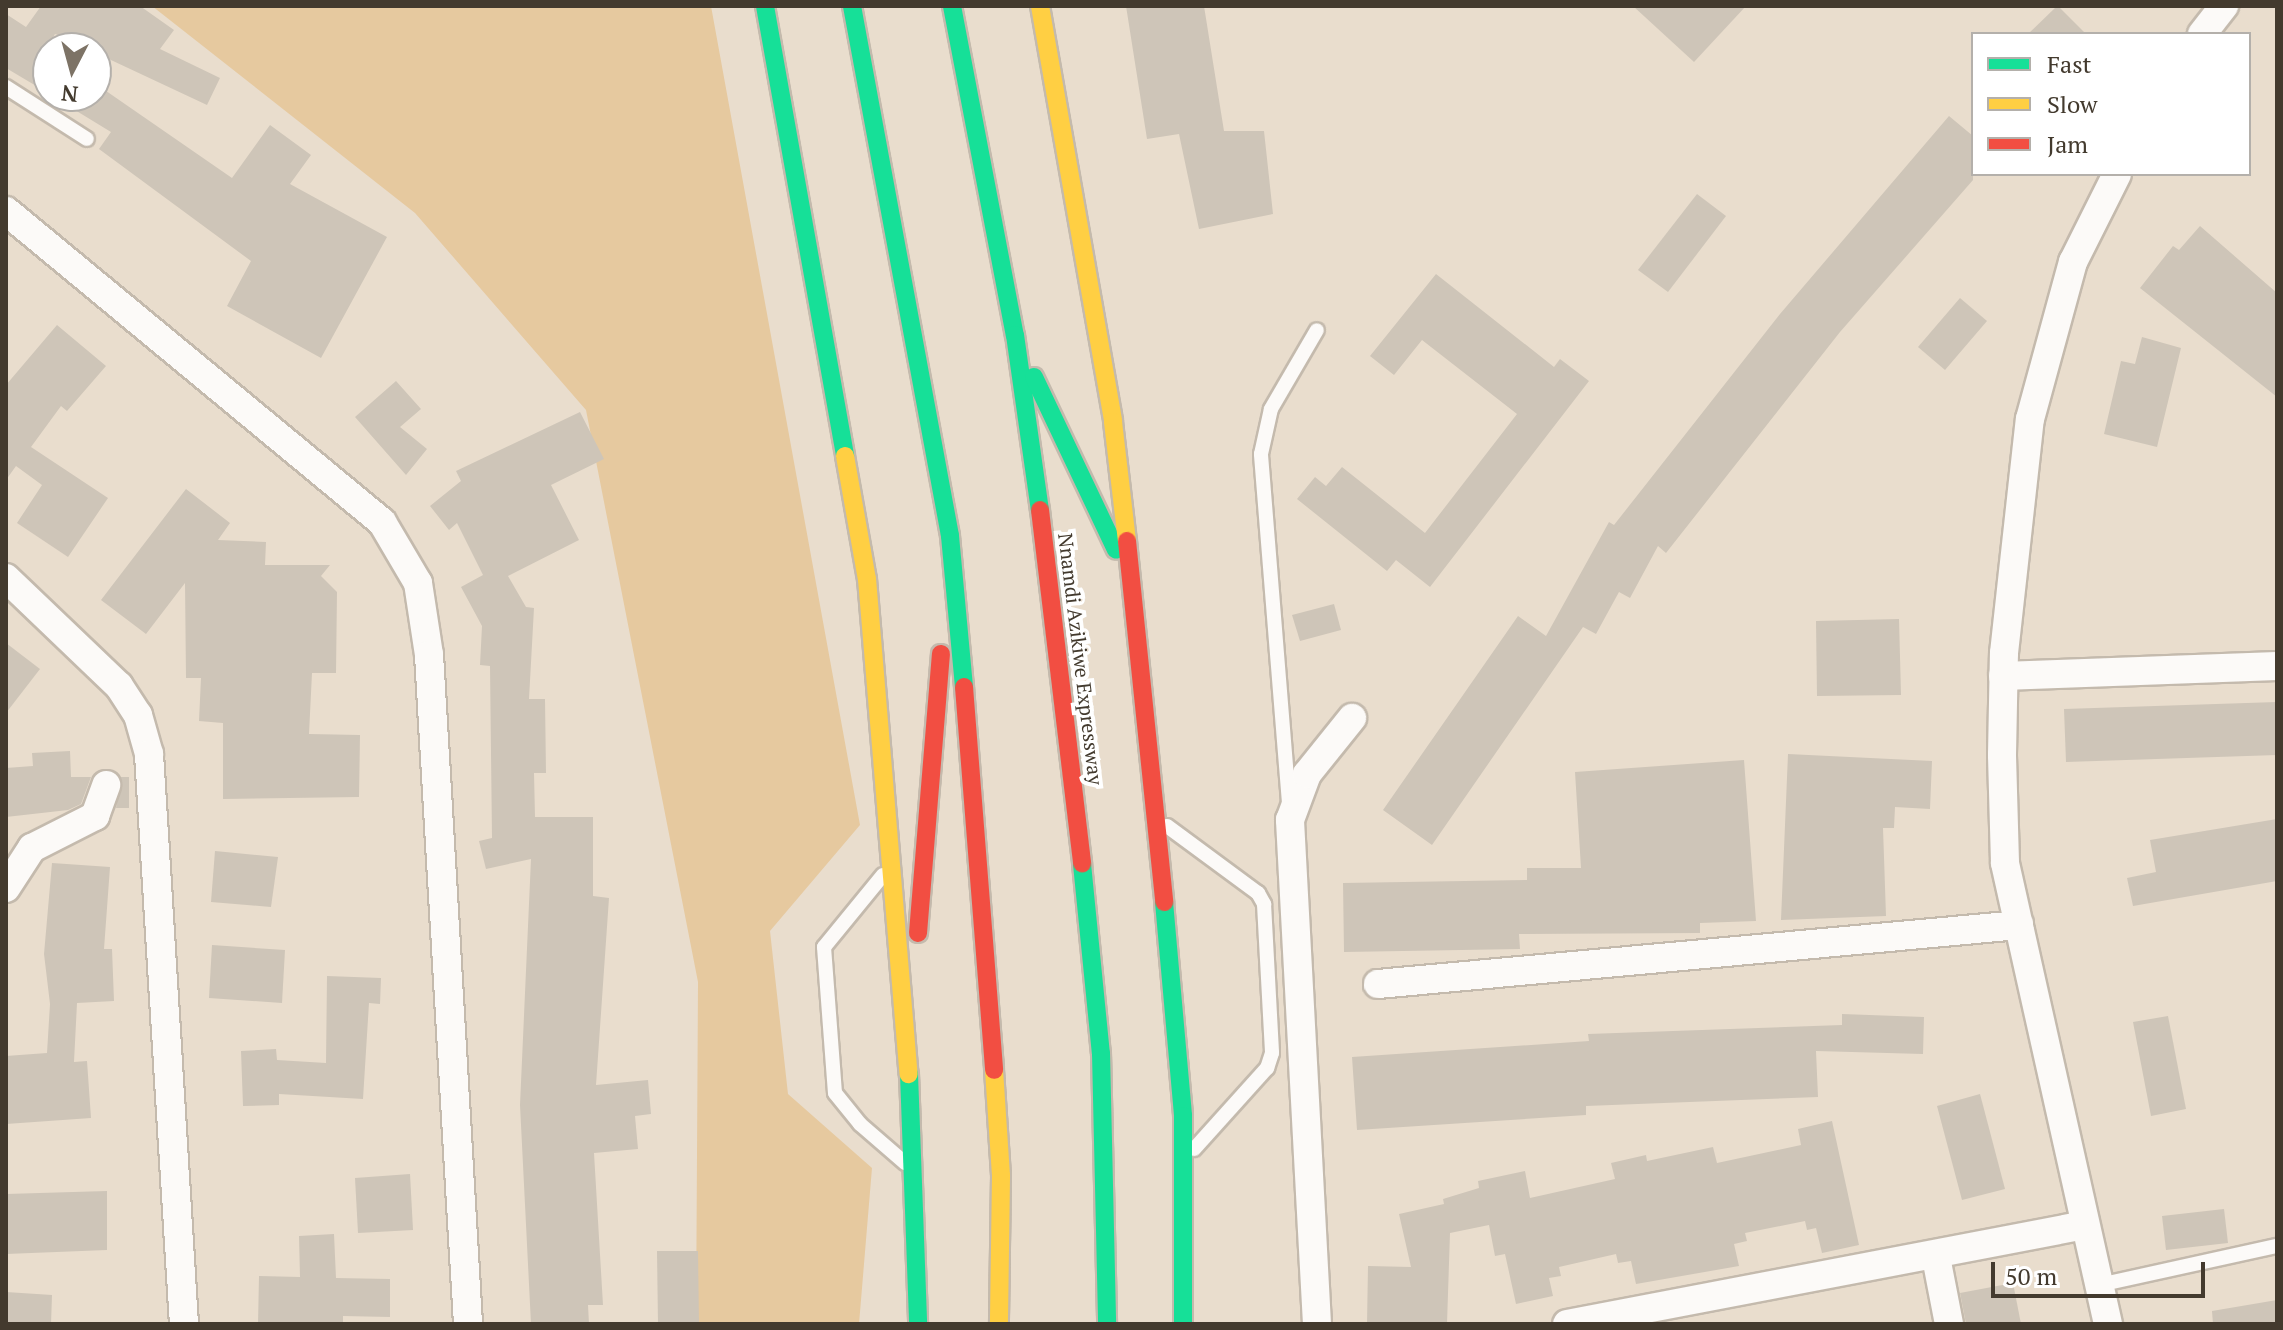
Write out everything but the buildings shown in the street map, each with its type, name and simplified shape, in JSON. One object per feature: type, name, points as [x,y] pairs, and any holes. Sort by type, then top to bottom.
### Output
[{"type":"highway","points":[[765,6],[867,579],[908,1061],[915,1172],[918,1324]]},
{"type":"highway","points":[[852,6],[950,536],[988,970],[1001,1176],[999,1324]]},
{"type":"highway","name":"Nnamdi Azikiwe Expressway","points":[[952,6],[1015,335],[1067,706],[1100,1037],[1107,1324]]},
{"type":"highway","points":[[1040,6],[1113,422],[1132,585],[1157,819],[1183,1161],[1183,1324]]},
{"type":"highway","points":[[1015,335],[1132,585]]},
{"type":"highway","points":[[908,1061],[950,536]]},
{"type":"street","points":[[2204,32],[2224,6]]},
{"type":"street","points":[[2108,1324],[2005,863],[2003,676],[2030,419],[2073,262],[2116,176]]},
{"type":"street","points":[[6,211],[382,522],[418,583],[429,655],[468,1324]]},
{"type":"street","points":[[6,578],[119,686],[138,715],[149,754],[184,1324]]},
{"type":"street","points":[[2003,676],[2277,666]]},
{"type":"street","points":[[1317,1324],[1290,820],[1307,774],[1352,718]]},
{"type":"street","points":[[6,888],[32,848],[95,816],[106,785]]},
{"type":"street","points":[[1378,984],[2019,925]]},
{"type":"street","points":[[1567,1324],[1936,1257],[2085,1225]]},
{"type":"street","points":[[1936,1257],[1949,1324]]},
{"type":"lane","points":[[6,88],[87,139]]},
{"type":"lane","points":[[1290,820],[1261,454],[1271,409],[1317,330]]},
{"type":"lane","points":[[1157,819],[1258,893],[1264,904],[1269,1060],[1183,1161]]},
{"type":"lane","points":[[891,866],[828,938],[826,977],[835,1093],[860,1124],[915,1172]]},
{"type":"lane","points":[[2099,1285],[2277,1246]]},
{"type":"shaded area","points":[[152,6],[711,6],[860,825],[770,931],[788,1094],[872,1168],[859,1324],[696,1324],[698,982],[586,410],[415,213]]},
{"type":"traffic: fast","points":[[765,6],[845,456]]},
{"type":"traffic: fast","points":[[852,6],[950,536],[964,687]]},
{"type":"traffic: fast","points":[[952,6],[1015,335],[1040,510]]},
{"type":"traffic: fast","points":[[1034,377],[1116,550]]},
{"type":"traffic: fast","points":[[1082,864],[1101,1053],[1107,1324]]},
{"type":"traffic: fast","points":[[1164,902],[1183,1116],[1183,1324]]},
{"type":"traffic: fast","points":[[909,1074],[918,1324]]},
{"type":"traffic: slow","points":[[1040,6],[1113,422],[1127,541]]},
{"type":"traffic: slow","points":[[845,456],[867,579],[909,1074]]},
{"type":"traffic: slow","points":[[994,1070],[1001,1176],[999,1324]]},
{"type":"traffic: jam","points":[[1040,510],[1082,864]]},
{"type":"traffic: jam","points":[[1127,541],[1164,902]]},
{"type":"traffic: jam","points":[[918,933],[941,654]]},
{"type":"traffic: jam","points":[[964,687],[994,1070]]}]
